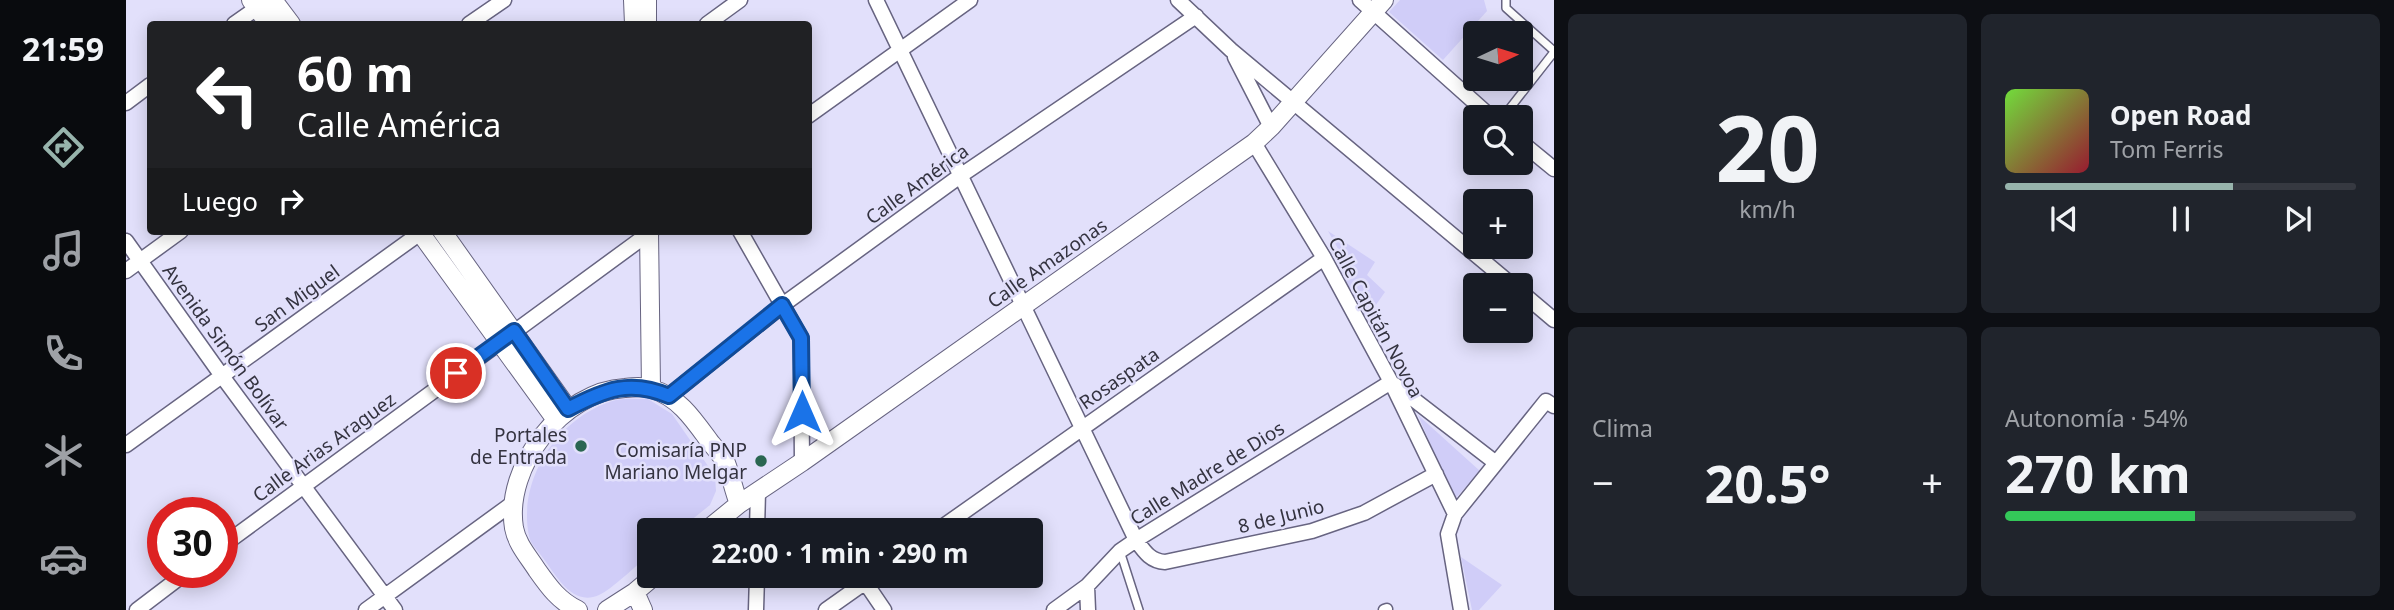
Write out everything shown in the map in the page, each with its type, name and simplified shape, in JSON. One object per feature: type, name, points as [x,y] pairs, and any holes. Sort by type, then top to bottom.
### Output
[{"type":"street","points":[[473,21],[504,0]]},
{"type":"street","points":[[633,0],[634,21]]},
{"type":"street","points":[[646,0],[647,21]]},
{"type":"street","points":[[711,21],[740,0]]},
{"type":"street","points":[[876,0],[1136,540]]},
{"type":"street","points":[[812,113],[970,0]]},
{"type":"street","points":[[1178,0],[1231,50],[1498,273]]},
{"type":"street","points":[[238,21],[262,2]]},
{"type":"street","points":[[262,2],[268,21]]},
{"type":"street","points":[[262,2],[287,21]]},
{"type":"street","points":[[1372,4],[1478,105]]},
{"type":"street","name":"Calle Amazonas","points":[[721,518],[1254,143],[1293,102],[1372,4]]},
{"type":"street","name":"Calle América","points":[[669,396],[782,305],[960,176],[1196,16]]},
{"type":"street","points":[[1231,50],[1271,127]]},
{"type":"street","points":[[126,103],[147,87]]},
{"type":"street","name":"Calle Capitán Novoa","points":[[1254,143],[1324,258],[1391,382],[1455,513]]},
{"type":"street","points":[[1533,152],[1554,169]]},
{"type":"street","points":[[126,271],[176,235]]},
{"type":"street","name":"San Miguel","points":[[126,445],[417,235]]},
{"type":"street","points":[[423,235],[507,336]]},
{"type":"street","points":[[444,235],[507,336],[562,414]]},
{"type":"street","name":"Calle Arias Araguez","points":[[238,534],[644,235]]},
{"type":"street","points":[[645,235],[646,388]]},
{"type":"street","points":[[742,235],[801,338],[802,462]]},
{"type":"street","name":"Avenida Simón Bolívar","points":[[126,241],[395,610]]},
{"type":"street","name":"Rosaspata","points":[[955,518],[1324,258]]},
{"type":"street","points":[[1533,302],[1554,320]]},
{"type":"street","points":[[1391,382],[1496,463]]},
{"type":"street","name":"Calle Madre de Dios","points":[[1054,610],[1087,586],[1120,551],[1136,540],[1391,382]]},
{"type":"street","points":[[578,610],[554,594],[518,542],[514,526],[513,503],[522,473],[536,443],[562,414],[594,396],[617,388],[646,388],[669,396],[685,409],[725,462],[738,504]]},
{"type":"street","points":[[1461,610],[1448,534],[1455,513],[1546,401],[1554,406]]},
{"type":"street","name":"8 de Junio","points":[[1136,540],[1148,556],[1165,562],[1312,531],[1364,513],[1436,474]]},
{"type":"street","points":[[757,518],[758,491]]},
{"type":"street","points":[[366,610],[513,503]]},
{"type":"street","points":[[1087,586],[1088,610]]},
{"type":"street","points":[[137,610],[166,588]]},
{"type":"street","points":[[607,610],[640,588]]},
{"type":"street","points":[[756,610],[757,588]]},
{"type":"street","points":[[826,610],[857,588]]},
{"type":"street","points":[[873,588],[884,610]]},
{"type":"street","points":[[635,592],[643,610]]},
{"type":"lane","points":[[1506,0],[1506,8],[1554,51],[1512,105]]},
{"type":"lane","points":[[1120,551],[1139,610]]},
{"type":"shaded area","points":[[1400,0],[1484,0],[1487,11],[1478,21],[1463,21],[1463,38],[1443,60],[1389,12]]},
{"type":"shaded area","points":[[1328,231],[1375,262],[1367,275],[1385,292],[1366,319],[1342,273],[1349,268]]},
{"type":"shaded area","points":[[648,399],[672,414],[715,476],[716,491],[710,505],[694,518],[637,518],[637,565],[599,595],[581,597],[559,580],[530,539],[527,514],[530,492],[536,471],[561,434],[577,419],[596,408],[616,400]]},
{"type":"shaded area","points":[[1418,415],[1480,471],[1454,500]]},
{"type":"shaded area","points":[[1461,557],[1502,585],[1479,610],[1472,610]]},
{"type":"place","name":"Portales de Entrada","points":[[581,446]]},
{"type":"place","name":"Comisaría PNP Mariano Melgar","points":[[761,461]]},
{"type":"route","points":[[456,373],[514,331],[568,409],[617,388],[651,388],[669,396],[782,305],[801,338],[802,412]]}]
